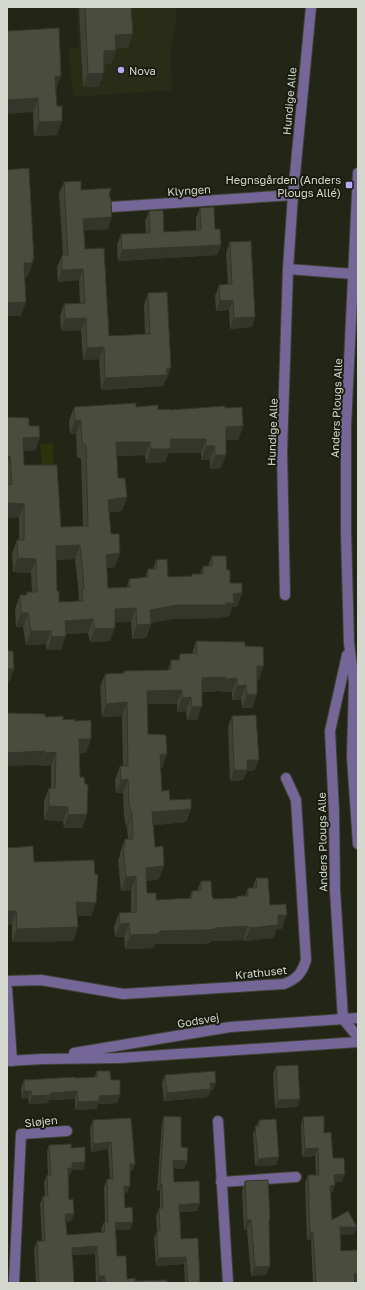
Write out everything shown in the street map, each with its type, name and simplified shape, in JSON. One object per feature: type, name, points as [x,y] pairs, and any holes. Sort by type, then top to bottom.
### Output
[{"type":"street","name":"Hundige Alle","points":[[285,595],[282,451],[288,269],[293,195],[311,7]]},
{"type":"street","name":"Anders Plougs Alle","points":[[358,173],[346,434],[346,532],[350,643],[354,683],[352,758],[358,844]]},
{"type":"street","name":"Klyngen","points":[[111,207],[293,195]]},
{"type":"street","points":[[288,269],[353,274]]},
{"type":"street","name":"Anders Plougs Alle","points":[[343,1019],[335,890],[334,812],[330,730],[350,643]]},
{"type":"street","name":"Krathuset","points":[[7,981],[40,980],[123,994],[284,984],[294,980],[303,972],[306,960],[296,800],[286,778]]},
{"type":"street","points":[[7,989],[9,1061]]},
{"type":"street","name":"Godsvej","points":[[43,1059],[230,1027],[358,1018]]},
{"type":"street","points":[[343,1019],[358,1037]]},
{"type":"street","name":"Godsvej","points":[[9,1061],[119,1058],[358,1042]]},
{"type":"street","points":[[218,1121],[228,1283]]},
{"type":"street","name":"Sløjen","points":[[14,1283],[21,1134],[67,1131]]},
{"type":"street","points":[[222,1182],[296,1177]]},
{"type":"shaded area","name":"Nova","points":[[77,7],[176,7],[176,21],[171,48],[172,90],[73,97],[69,49],[79,48]]},
{"type":"shaded area","points":[[53,443],[54,468],[42,468],[40,444]]},
{"type":"building","points":[[85,7],[131,7],[133,34],[115,35],[116,50],[104,51],[104,73],[88,74]]},
{"type":"building","points":[[59,28],[61,76],[55,77],[57,106],[62,106],[62,121],[39,122],[38,98],[7,100],[7,31]]},
{"type":"building","points":[[29,168],[34,260],[32,260],[32,263],[24,263],[26,302],[7,303],[7,170]]},
{"type":"building","points":[[81,181],[81,190],[111,188],[109,195],[111,200],[112,217],[83,219],[85,249],[104,248],[109,336],[150,334],[148,293],[167,292],[171,368],[167,368],[167,375],[105,378],[104,347],[87,348],[86,318],[65,319],[64,304],[85,303],[83,269],[62,270],[62,255],[68,255],[64,182]]},
{"type":"building","points":[[214,207],[215,229],[220,229],[221,245],[122,250],[121,234],[150,233],[149,211],[163,210],[164,232],[201,230],[200,208]]},
{"type":"building","points":[[251,241],[255,317],[234,318],[233,300],[220,301],[219,285],[232,284],[230,242]]},
{"type":"building","points":[[136,403],[136,407],[158,405],[158,410],[225,406],[225,408],[242,407],[243,426],[226,427],[226,455],[215,455],[215,446],[206,446],[206,439],[171,439],[170,449],[151,449],[150,442],[116,442],[118,478],[125,478],[127,497],[108,500],[111,534],[119,534],[120,553],[106,555],[108,588],[130,587],[129,579],[148,577],[148,569],[157,569],[156,560],[167,559],[169,577],[192,576],[192,574],[203,574],[203,566],[212,566],[212,556],[226,556],[227,570],[230,570],[230,583],[242,583],[242,593],[233,594],[234,603],[226,603],[226,605],[178,605],[150,610],[151,624],[137,625],[136,608],[115,609],[115,628],[95,629],[93,619],[65,621],[66,636],[52,637],[51,631],[31,631],[28,613],[21,613],[20,595],[27,595],[27,592],[37,592],[36,559],[18,558],[17,540],[24,540],[24,504],[7,503],[7,485],[12,484],[10,456],[7,457],[7,417],[29,418],[29,426],[39,426],[40,437],[23,438],[24,465],[57,465],[61,527],[88,526],[86,445],[82,443],[81,420],[75,421],[74,407]],"holes":[[[80,545],[83,572],[83,601],[59,602],[59,591],[57,591],[56,546]]]},
{"type":"building","points":[[196,641],[245,642],[245,646],[263,647],[264,666],[257,666],[257,694],[247,695],[246,685],[237,686],[237,678],[202,678],[202,706],[192,707],[191,697],[182,698],[182,690],[147,691],[148,734],[166,735],[167,754],[160,755],[162,791],[169,790],[170,800],[191,799],[191,809],[152,812],[155,847],[163,846],[164,866],[146,868],[147,893],[156,893],[156,900],[192,898],[192,891],[201,890],[201,881],[211,881],[212,897],[214,899],[237,898],[237,896],[248,896],[248,888],[257,888],[256,878],[268,878],[270,905],[286,904],[287,915],[278,915],[278,925],[250,928],[248,926],[204,930],[160,931],[158,934],[130,935],[129,923],[120,924],[119,913],[136,912],[136,876],[126,877],[123,847],[125,847],[125,839],[132,839],[133,837],[128,779],[121,780],[120,766],[128,766],[127,702],[106,704],[105,674],[124,673],[124,671],[170,670],[171,660],[179,660],[180,654],[197,653]]},
{"type":"building","points":[[7,651],[13,651],[14,669],[7,669]]},
{"type":"building","points":[[7,713],[45,714],[45,717],[63,716],[63,720],[75,719],[75,721],[91,720],[91,739],[79,739],[80,777],[84,777],[85,784],[88,786],[87,814],[68,815],[68,807],[49,806],[49,788],[55,788],[56,752],[45,753],[45,751],[7,753]]},
{"type":"building","points":[[256,715],[259,760],[247,760],[247,770],[234,770],[232,716]]},
{"type":"building","points":[[33,846],[34,862],[94,860],[95,874],[98,875],[96,903],[76,902],[78,927],[17,929],[16,911],[7,911],[7,848]]},
{"type":"building","points":[[298,1065],[300,1099],[278,1100],[276,1066]]},
{"type":"building","points":[[97,1071],[110,1071],[111,1080],[120,1080],[120,1095],[99,1096],[99,1101],[78,1102],[77,1091],[32,1096],[31,1091],[24,1091],[24,1080],[97,1077]]},
{"type":"building","points":[[215,1071],[216,1083],[210,1083],[211,1089],[167,1093],[165,1075]]},
{"type":"building","points":[[164,1116],[181,1117],[181,1147],[188,1148],[187,1161],[173,1160],[174,1182],[199,1181],[200,1203],[179,1205],[181,1239],[198,1238],[200,1283],[188,1283],[186,1257],[158,1258],[157,1231],[160,1230],[159,1208],[163,1208],[162,1184],[160,1184]]},
{"type":"building","points":[[324,1116],[324,1133],[331,1132],[333,1158],[344,1158],[345,1174],[334,1175],[335,1185],[330,1186],[332,1220],[348,1211],[357,1227],[340,1227],[341,1251],[358,1250],[358,1274],[354,1274],[355,1283],[316,1283],[313,1232],[310,1232],[308,1175],[319,1175],[318,1148],[305,1149],[303,1117]]},
{"type":"building","points":[[131,1118],[135,1164],[130,1164],[130,1186],[124,1186],[125,1208],[132,1207],[133,1222],[115,1223],[117,1256],[126,1256],[127,1279],[135,1278],[135,1281],[167,1280],[167,1283],[105,1283],[105,1276],[99,1276],[97,1246],[72,1248],[74,1283],[39,1283],[37,1241],[45,1241],[43,1196],[48,1196],[47,1175],[51,1175],[49,1145],[71,1144],[71,1148],[85,1147],[85,1162],[72,1163],[72,1168],[68,1168],[69,1200],[73,1199],[74,1214],[65,1214],[67,1235],[105,1232],[104,1222],[108,1222],[107,1179],[113,1179],[111,1142],[93,1144],[93,1120]]},
{"type":"building","points":[[276,1119],[279,1157],[258,1159],[255,1126],[259,1126],[259,1120]]},
{"type":"building","points":[[268,1180],[270,1266],[255,1267],[251,1220],[247,1220],[245,1181]]},
{"type":"place","name":"Nova","points":[[121,70]]},
{"type":"place","name":"Hegnsgården (Anders Plougs Allé)","points":[[349,185]]}]
